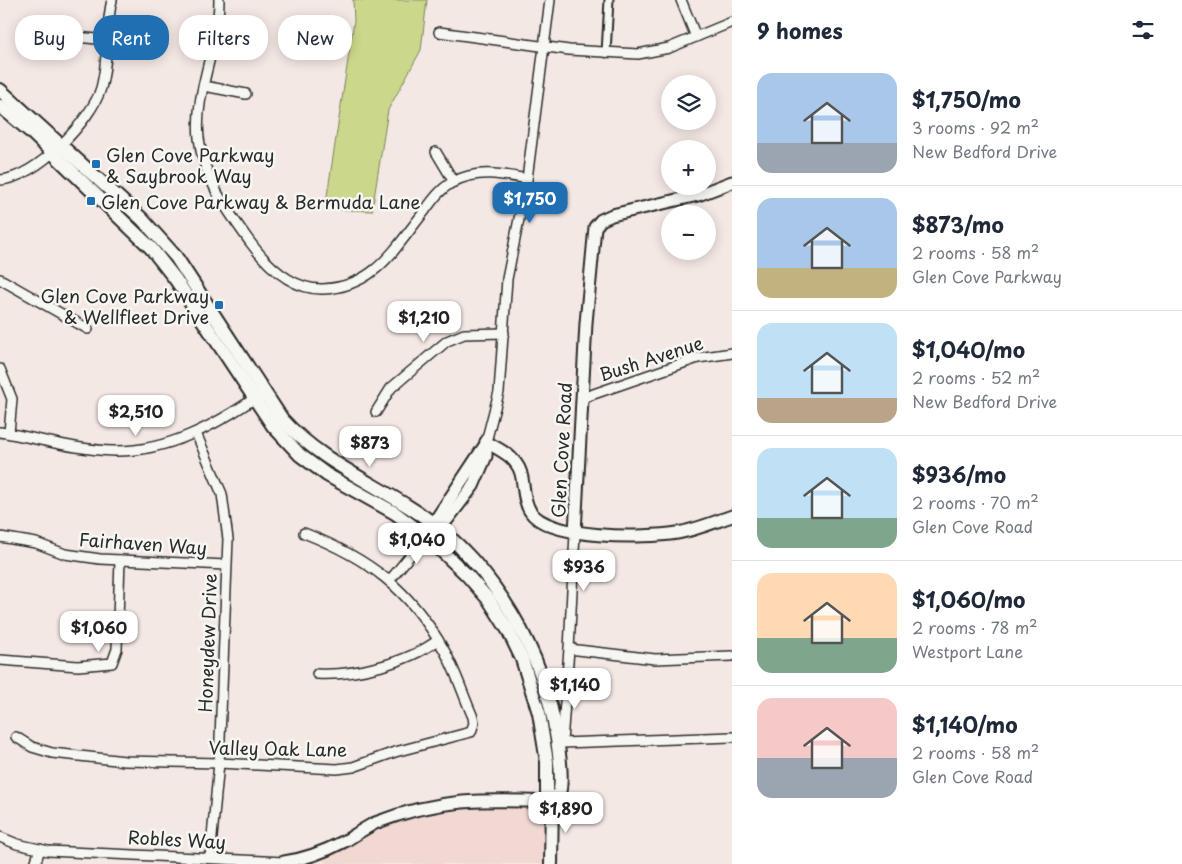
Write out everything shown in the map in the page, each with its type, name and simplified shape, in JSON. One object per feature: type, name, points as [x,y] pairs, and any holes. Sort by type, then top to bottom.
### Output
[{"type":"main road","points":[[0,90],[57,149]]},
{"type":"main road","points":[[0,106],[57,149],[159,236],[214,312],[259,395],[308,445],[332,462],[411,508],[436,526],[472,560],[499,592],[523,635],[552,711],[560,770]]},
{"type":"main road","name":"Glen Cove Road","points":[[259,395],[273,426],[300,455],[327,475],[395,513],[426,536],[467,575],[489,600],[508,630],[534,692],[547,762],[547,794],[552,802],[551,864]]},
{"type":"main road","name":"Glen Cove Road","points":[[552,802],[559,793],[560,770]]},
{"type":"street","points":[[110,15],[112,0]]},
{"type":"street","points":[[219,0],[216,35],[204,86],[198,132],[201,153],[212,185],[227,210],[256,250],[271,266],[290,281],[313,289],[335,288],[361,280],[388,258],[432,200],[454,182],[480,174],[493,173],[526,179]]},
{"type":"street","points":[[390,580],[426,536],[473,486],[486,456],[486,442],[499,392],[508,279],[526,179],[550,0]]},
{"type":"street","points":[[606,53],[609,0]]},
{"type":"street","points":[[681,0],[696,37]]},
{"type":"street","points":[[439,32],[606,53],[638,54],[655,52],[732,22]]},
{"type":"street","points":[[0,180],[22,175],[57,149],[83,118],[100,89],[104,60]]},
{"type":"street","points":[[204,86],[246,94]]},
{"type":"street","points":[[436,152],[454,182]]},
{"type":"street","name":"Glen Cove Road","points":[[560,770],[569,649],[582,398],[595,227],[601,220],[620,213],[698,195],[732,182]]},
{"type":"street","points":[[0,279],[88,329]]},
{"type":"street","points":[[376,412],[391,388],[447,341],[470,333],[504,334]]},
{"type":"street","name":"Bush Avenue","points":[[582,398],[698,358],[732,353]]},
{"type":"street","points":[[0,369],[12,400],[5,433],[77,448],[114,451],[130,450],[172,441],[196,433],[259,395]]},
{"type":"street","name":"Honeydew Drive","points":[[196,433],[225,504],[228,539],[219,763],[210,858]]},
{"type":"street","points":[[486,442],[515,460],[521,473],[530,510],[545,525],[574,533],[669,534],[732,516]]},
{"type":"street","name":"Valley Oak Lane","points":[[16,737],[32,748],[52,753],[125,761],[219,763],[337,769],[353,767],[395,752],[471,732],[474,723],[472,717],[438,640],[421,613],[390,580],[351,554],[304,533]]},
{"type":"street","name":"Fairhaven Way","points":[[0,537],[36,544],[64,554],[120,560],[226,565]]},
{"type":"street","points":[[0,660],[78,666],[112,663],[117,649],[120,560]]},
{"type":"street","points":[[317,674],[344,673],[408,659],[438,640]]},
{"type":"street","points":[[569,649],[655,659],[732,656]]},
{"type":"street","points":[[562,743],[732,737]]},
{"type":"street","name":"Robles Way","points":[[0,836],[40,849],[284,863],[312,856],[345,841],[373,824],[427,806],[487,799],[552,802]]},
{"type":"street","points":[[35,864],[40,849]]},
{"type":"shaded area","points":[[477,802],[549,808],[544,864],[325,864],[323,856],[372,831],[429,808]]},
{"type":"green space","points":[[353,0],[427,0],[421,50],[388,110],[372,211],[325,209],[348,60],[352,60]]},
{"type":"place","name":"Glen Cove Parkway & Saybrook Way","points":[[96,164]]},
{"type":"place","name":"Glen Cove Parkway & Bermuda Lane","points":[[91,201]]},
{"type":"place","name":"Glen Cove Parkway & Wellfleet Drive","points":[[219,305]]}]
